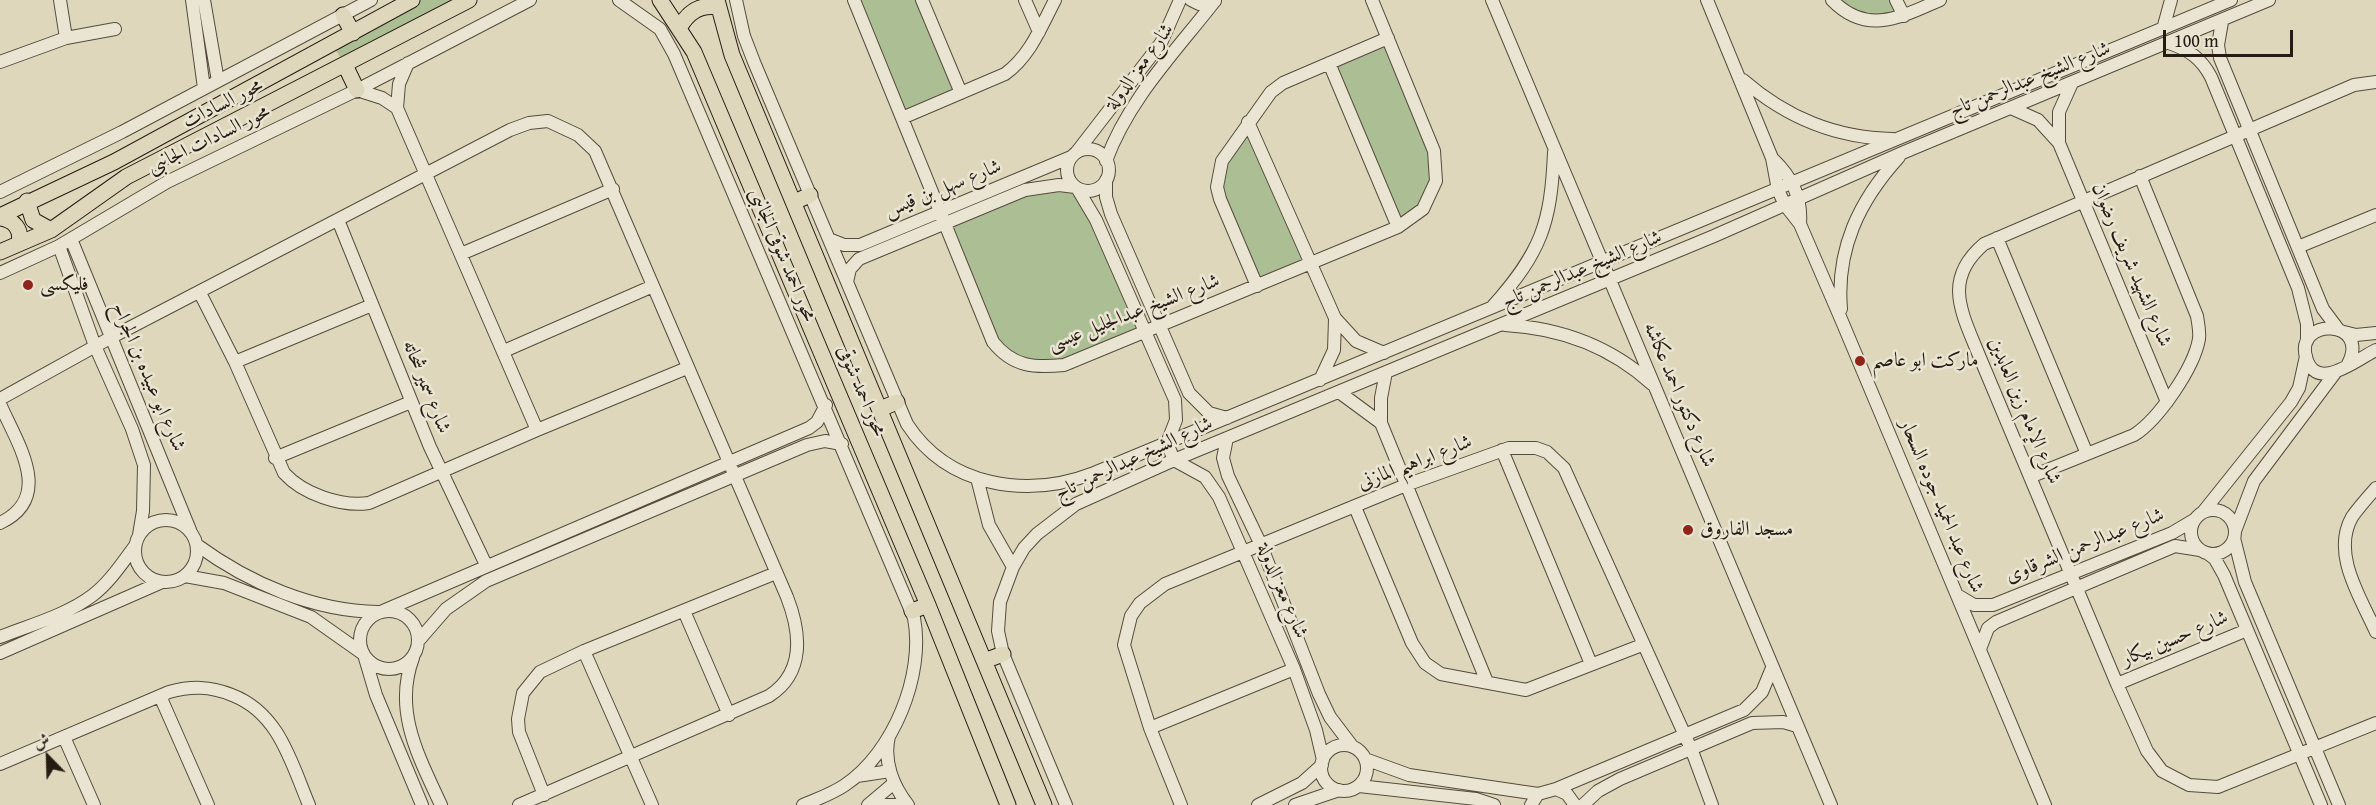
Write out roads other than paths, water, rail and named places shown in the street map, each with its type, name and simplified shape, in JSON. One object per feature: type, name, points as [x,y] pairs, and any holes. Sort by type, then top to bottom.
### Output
[{"type":"main road","name":"محور السادات","points":[[0,217],[27,201],[114,162],[412,0]]},
{"type":"main road","name":"محور السادات","points":[[0,252],[51,230],[126,177],[470,0]]},
{"type":"main road","name":"محور احمد شوقى","points":[[660,0],[680,27],[704,74],[928,605],[1008,805]]},
{"type":"main road","points":[[680,27],[692,11],[718,4]]},
{"type":"main road","name":"محور احمد شوقى","points":[[718,4],[732,55],[1044,805]]},
{"type":"main road","points":[[343,15],[353,33]]},
{"type":"main road","points":[[345,65],[357,90]]},
{"type":"main road","points":[[794,202],[810,195]]},
{"type":"main road","points":[[27,201],[33,220],[51,230]]},
{"type":"main road","points":[[0,217],[14,224],[20,233],[20,243]]},
{"type":"main road","points":[[880,409],[897,402]]},
{"type":"main road","points":[[912,611],[928,605]]},
{"type":"main road","points":[[984,661],[1003,654]]},
{"type":"street","points":[[60,0],[66,38]]},
{"type":"street","points":[[192,0],[204,88]]},
{"type":"street","points":[[204,0],[218,81]]},
{"type":"street","points":[[0,192],[371,0]]},
{"type":"street","name":"محور السادات الجانبى","points":[[0,273],[59,246],[167,182],[357,90],[530,0]]},
{"type":"street","name":"محور احمد شوقى الجانبى","points":[[619,0],[660,28],[674,54],[826,405],[912,611],[918,645],[916,663],[911,686],[892,730]]},
{"type":"street","points":[[736,0],[744,36],[907,424],[929,453],[944,464],[977,478],[989,525],[1013,567]]},
{"type":"street","name":"شارع الشيخ عبدالجليل عيسى","points":[[854,0],[993,342],[1010,359],[1034,367],[1064,365],[1398,227],[1423,209],[1434,189],[1437,166],[1434,151],[1372,0]]},
{"type":"street","points":[[922,0],[961,93]]},
{"type":"street","points":[[1025,0],[1039,32]]},
{"type":"street","points":[[902,118],[1005,74],[1017,66],[1027,54],[1055,0]]},
{"type":"street","name":"شارع معز الدولة","points":[[1074,155],[1161,43],[1179,0]]},
{"type":"street","points":[[1191,0],[1199,4],[1215,1]]},
{"type":"street","name":"شارع دكتور احمد عكاشه","points":[[1492,0],[1831,805]]},
{"type":"street","name":"شارع عبد الحميد جوده السحار","points":[[1707,0],[1772,158],[1778,190],[1785,205],[1800,224],[2045,805]]},
{"type":"street","points":[[1832,0],[1850,15],[1876,21],[1904,16],[1940,0]]},
{"type":"street","points":[[1896,0],[1904,16]]},
{"type":"street","points":[[2163,29],[2171,0]]},
{"type":"street","name":"شارع الشيخ عبدالرحمن تاج","points":[[1003,654],[998,631],[1000,602],[1013,567],[1024,548],[1056,517],[1076,504],[1174,460],[1609,280],[1902,153],[2222,22],[2269,0]]},
{"type":"street","name":"شارع معز الدولة","points":[[1106,161],[1113,141],[1134,104],[1215,1]]},
{"type":"street","name":"شارع الشيخ عبدالرحمن تاج","points":[[977,478],[1016,487],[1056,485],[1094,473],[1900,139],[2163,29],[2223,1]]},
{"type":"street","points":[[2222,22],[2218,45],[2220,58],[2323,309],[2352,344],[2348,364]]},
{"type":"street","points":[[0,62],[66,38],[115,29]]},
{"type":"street","points":[[1257,286],[1217,187],[1222,161],[1248,122],[1277,87],[1388,38]]},
{"type":"street","points":[[2169,43],[2195,55],[2205,65],[2298,288],[2307,324],[2306,356],[2313,369],[2335,374]]},
{"type":"street","points":[[2110,51],[2115,65]]},
{"type":"street","points":[[408,63],[399,84],[398,108],[537,430]]},
{"type":"street","points":[[1329,63],[1398,227]]},
{"type":"street","points":[[1741,78],[1771,102],[1814,125],[1842,134],[1871,139],[1900,139]]},
{"type":"street","name":"شارع الإمام زين العابدين","points":[[2376,82],[2354,85],[1997,238],[1978,249],[1965,265],[1958,292],[1960,307],[2117,684],[2147,751],[2162,771],[2188,785],[2203,788],[2233,783],[2376,723]]},
{"type":"street","name":"شارع الشهيد شريف رضوان","points":[[2059,143],[2059,112],[2072,83]]},
{"type":"street","points":[[357,90],[374,95],[398,108]]},
{"type":"street","name":"شارع الشهيد شريف رضوان","points":[[2011,108],[2038,120],[2059,143],[2167,402]]},
{"type":"street","points":[[1944,120],[1950,134]]},
{"type":"street","points":[[0,399],[110,338],[510,130],[529,123],[548,121],[567,128],[589,144],[613,189],[687,368],[796,619],[798,647],[794,669],[777,691],[729,715],[519,805]]},
{"type":"street","points":[[1248,122],[1335,318],[1356,341],[1384,353]]},
{"type":"street","points":[[1490,309],[1522,272],[1542,235],[1552,194],[1554,148]]},
{"type":"street","points":[[1174,460],[1167,443],[1176,420],[1177,410],[1146,331],[1096,220],[1067,173],[1074,155],[1093,150],[1106,161],[1106,197],[1111,214],[1194,401],[1209,413],[1227,418]]},
{"type":"street","points":[[1841,319],[1841,268],[1851,229],[1864,201],[1902,153]]},
{"type":"street","name":"شارع سهل بن قيس","points":[[829,239],[844,245],[860,244],[1074,155]]},
{"type":"street","name":"شارع عبد الحميد جوده السحار","points":[[1772,158],[1793,183],[1799,199],[1800,224]]},
{"type":"street","points":[[2030,477],[2141,431],[2158,415],[2167,402],[2195,351],[2199,327],[2197,316],[2140,176]]},
{"type":"street","points":[[1076,188],[1093,190],[1106,180]]},
{"type":"street","name":"شارع سهل بن قيس","points":[[847,282],[850,269],[859,259],[1025,190],[1059,185],[1076,188]]},
{"type":"street","points":[[461,254],[613,189]]},
{"type":"street","points":[[2298,248],[2376,215]]},
{"type":"street","name":"شارع سمير شحاته","points":[[338,219],[411,402],[486,565]]},
{"type":"street","points":[[1997,238],[2087,454]]},
{"type":"street","name":"شارع ابو عبيده بن الجراح","points":[[71,239],[190,530]]},
{"type":"street","name":"شارع ابو عبيده بن الجراح","points":[[59,246],[95,346],[132,429],[144,465],[143,511],[137,541]]},
{"type":"street","points":[[504,351],[653,286]]},
{"type":"street","points":[[200,292],[235,362],[275,458],[294,484],[332,499],[356,505],[369,503],[687,368]]},
{"type":"street","points":[[235,362],[372,305]]},
{"type":"street","points":[[1320,380],[1334,350],[1335,318]]},
{"type":"street","points":[[1500,325],[1552,330],[1590,343],[1624,362],[1655,387]]},
{"type":"street","points":[[2307,341],[2311,335],[2324,328],[2355,335],[2376,333]]},
{"type":"street","points":[[2204,552],[2226,549],[2254,481],[2335,374],[2348,364],[2376,350]]},
{"type":"street","name":"شارع عبدالرحمن الشرقاوى","points":[[1957,595],[1974,605],[1993,605],[2172,533],[2198,516],[2291,402],[2300,388],[2306,356]]},
{"type":"street","points":[[1386,372],[1381,398],[1381,423],[1487,682]]},
{"type":"street","points":[[1339,392],[1381,423]]},
{"type":"street","points":[[275,458],[411,402]]},
{"type":"street","points":[[0,404],[25,460],[30,483],[22,506],[0,523]]},
{"type":"street","points":[[422,805],[376,695],[363,656],[359,642],[364,622],[380,611],[809,428],[822,414],[826,405]]},
{"type":"street","name":"شارع معز الدولة","points":[[1227,438],[1223,458],[1228,476],[1261,545],[1319,694],[1330,717],[1352,746]]},
{"type":"street","points":[[441,805],[410,736],[406,719],[407,674],[420,639],[447,609],[486,582],[734,476],[816,442],[842,444]]},
{"type":"street","name":"شارع ابراهيم المازنى","points":[[1181,805],[1150,728],[1124,645],[1131,616],[1151,592],[1406,485],[1502,450],[1536,448],[1547,452],[1564,468],[1642,645],[1692,751],[1712,805]]},
{"type":"street","points":[[1502,450],[1591,664]]},
{"type":"street","name":"شارع معز الدولة","points":[[1174,460],[1197,471],[1213,486],[1294,669],[1317,730],[1322,762]]},
{"type":"street","points":[[2376,488],[2352,517],[2345,538],[2344,550],[2350,571],[2376,633]]},
{"type":"street","points":[[1355,507],[1412,643],[1425,663],[1442,674],[1526,690],[1642,645]]},
{"type":"street","points":[[2321,805],[2220,567],[2191,536],[2198,516],[2210,510],[2224,513],[2229,517],[2245,582],[2339,805]]},
{"type":"street","points":[[0,637],[75,606],[92,596],[108,581],[146,527],[164,519],[183,523],[190,530],[198,545],[234,570],[301,598],[339,608],[391,610],[406,616],[420,639]]},
{"type":"street","points":[[137,541],[137,563],[141,570],[147,576],[162,582]]},
{"type":"street","points":[[0,653],[162,582],[178,580],[185,576],[196,562],[198,545]]},
{"type":"street","name":"شارع عبدالرحمن الشرقاوى","points":[[1980,649],[1982,638],[1996,622],[2076,587],[2175,546],[2204,552]]},
{"type":"street","points":[[544,795],[519,732],[519,706],[527,688],[540,672],[584,651],[776,573]]},
{"type":"street","points":[[185,576],[224,583],[311,617],[382,669],[393,669],[413,658]]},
{"type":"street","points":[[684,611],[729,715]]},
{"type":"street","name":"شارع حسين بيكار","points":[[2117,684],[2247,630]]},
{"type":"street","points":[[584,651],[652,805]]},
{"type":"street","points":[[1003,654],[1066,805]]},
{"type":"street","points":[[1258,805],[1302,783],[1333,748],[1352,746],[1365,759],[1409,775],[1534,800],[1744,710],[1762,692],[1772,668]]},
{"type":"street","points":[[1150,728],[1294,669]]},
{"type":"street","points":[[0,764],[160,696],[183,688],[212,688],[239,698],[257,708],[280,737],[309,805]]},
{"type":"street","points":[[160,696],[208,805]]},
{"type":"street","points":[[1583,805],[1598,790],[1620,779],[1692,751],[1752,723],[1775,722],[1797,726]]},
{"type":"street","points":[[892,730],[887,750],[890,771],[907,805]]},
{"type":"street","points":[[803,805],[837,790],[857,776],[892,730]]},
{"type":"street","points":[[64,737],[94,805]]},
{"type":"street","points":[[1294,805],[1359,786],[1367,773],[1365,759]]},
{"type":"street","points":[[1322,762],[1324,778],[1333,788],[1339,790]]},
{"type":"street","points":[[857,776],[890,771]]},
{"type":"street","points":[[868,805],[894,783]]},
{"type":"street","points":[[1359,786],[1455,796],[1494,805]]},
{"type":"street","points":[[1556,789],[1567,794],[1575,805]]},
{"type":"street","points":[[868,805],[907,805]]},
{"type":"place","name":"فليكسى","points":[[28,285]]},
{"type":"place","name":"ماركت ابو عاصم","points":[[1860,361]]},
{"type":"place","name":"مسجد الفاروق","points":[[1688,530]]}]
